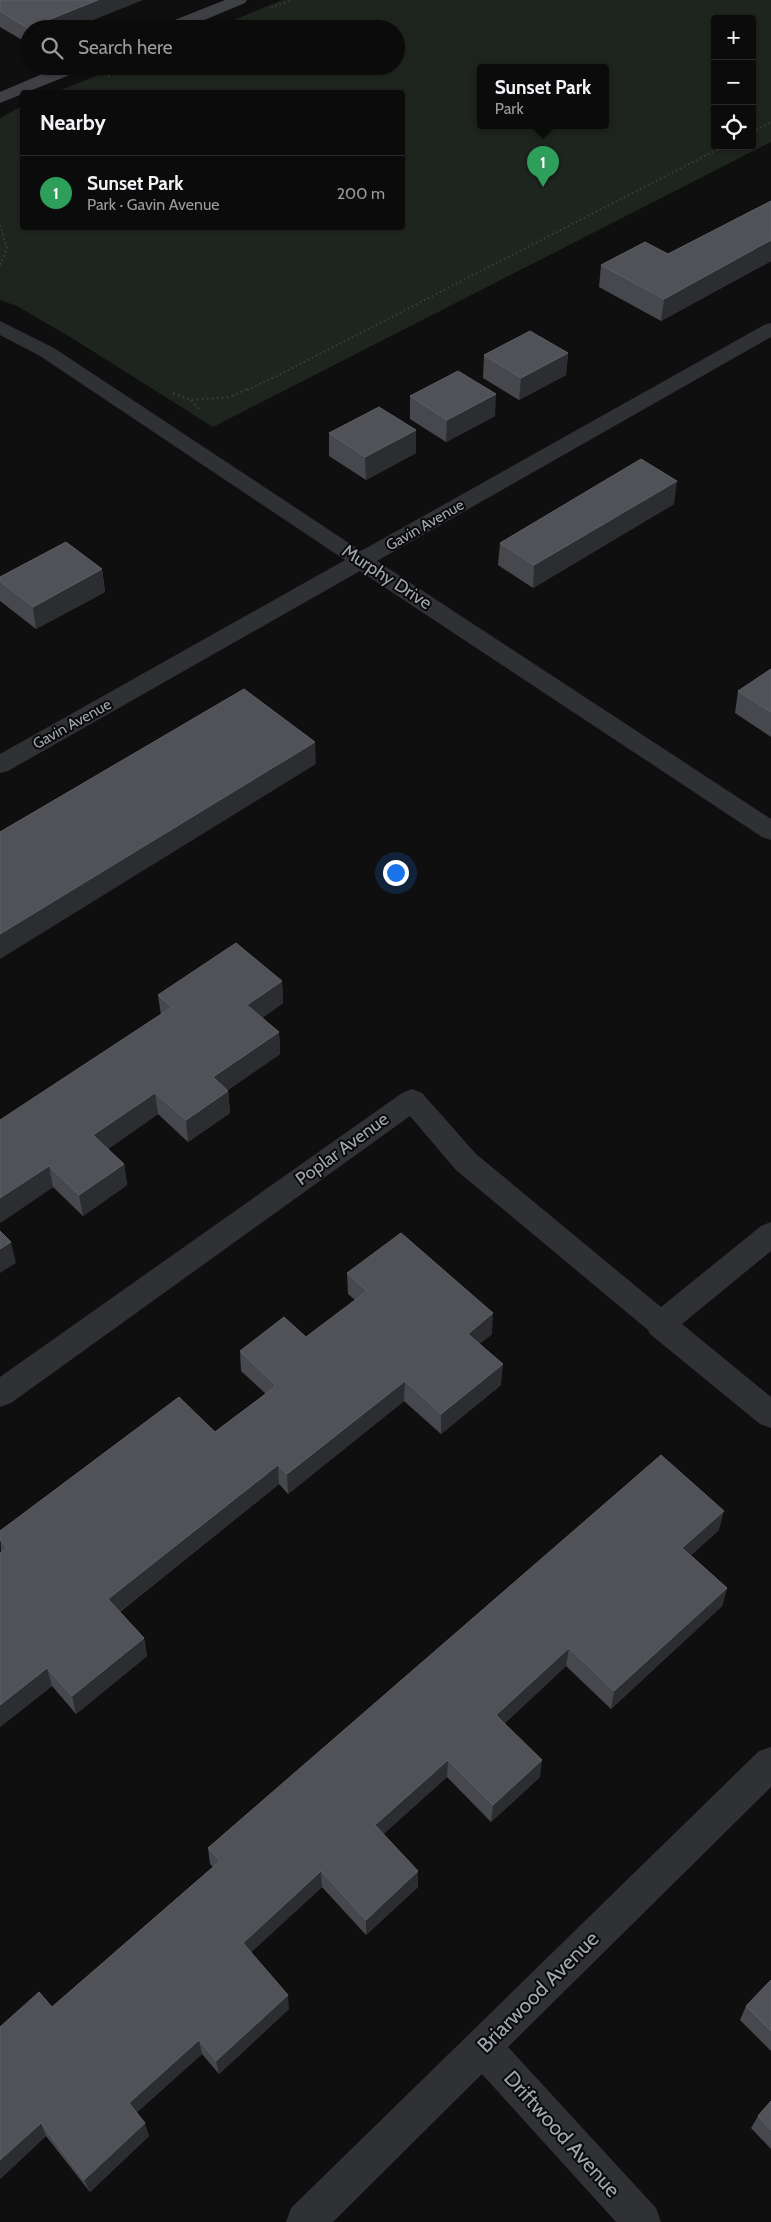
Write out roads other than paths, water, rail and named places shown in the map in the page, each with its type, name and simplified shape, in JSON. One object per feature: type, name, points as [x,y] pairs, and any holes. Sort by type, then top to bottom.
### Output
[{"type":"street","points":[[190,20],[239,0]]},
{"type":"street","points":[[0,98],[55,75]]},
{"type":"street","name":"Murphy Drive","points":[[0,327],[47,352],[194,452],[362,560],[771,831]]},
{"type":"street","name":"Gavin Avenue","points":[[0,765],[771,329]]},
{"type":"street","name":"Poplar Avenue","points":[[0,1394],[412,1100],[466,1162],[660,1325]]},
{"type":"street","points":[[771,1234],[660,1325],[771,1415]]},
{"type":"street","name":"Briarwood Avenue","points":[[305,2222],[771,1763]]},
{"type":"street","name":"Driftwood Avenue","points":[[483,2046],[642,2222]]},
{"type":"place","name":"Sunset Park","points":[[543,187]]}]
